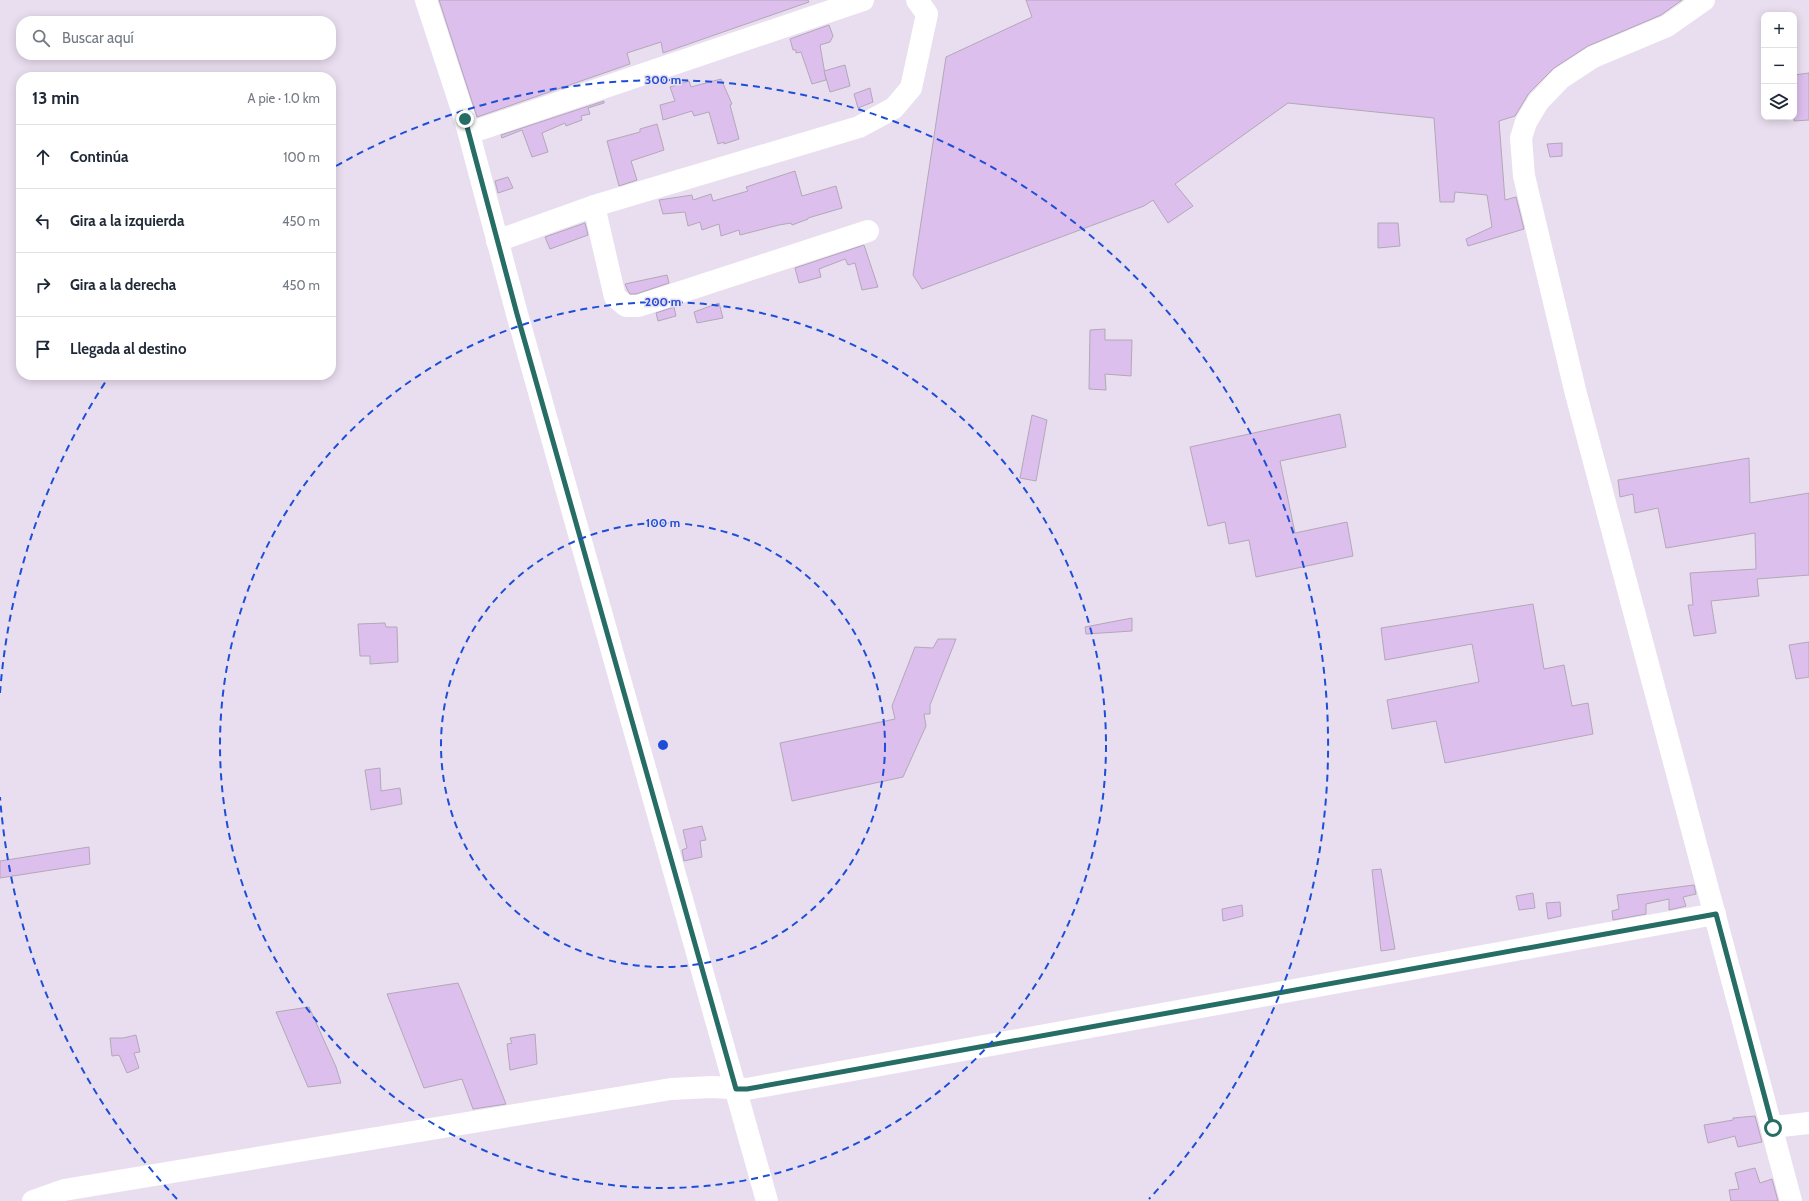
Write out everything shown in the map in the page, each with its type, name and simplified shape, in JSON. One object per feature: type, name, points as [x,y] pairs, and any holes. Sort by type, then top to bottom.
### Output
[{"type":"street","points":[[426,0],[469,133],[497,241],[767,1201]]},
{"type":"street","points":[[469,133],[863,0]]},
{"type":"street","points":[[497,241],[594,206],[858,127],[894,108],[912,88],[927,14],[917,0]]},
{"type":"street","points":[[1704,0],[1667,26],[1593,57],[1561,78],[1538,102],[1526,122],[1521,138],[1524,176],[1576,394],[1716,914],[1791,1201]]},
{"type":"street","points":[[594,206],[615,297],[626,306],[638,306],[868,231]]},
{"type":"street","points":[[33,1201],[64,1190],[671,1089],[712,1087],[747,1089],[1716,914]]},
{"type":"street","points":[[1773,1128],[1809,1123]]},
{"type":"building","points":[[439,0],[808,0],[809,2],[663,53],[661,42],[627,53],[630,64],[477,117]]},
{"type":"building","points":[[1026,0],[1682,0],[1661,15],[1588,46],[1554,68],[1529,93],[1515,116],[1499,121],[1505,200],[1516,197],[1524,229],[1468,246],[1466,239],[1492,227],[1487,195],[1455,192],[1454,202],[1440,202],[1434,118],[1288,103],[1175,184],[1193,206],[1168,223],[1153,200],[1144,206],[922,289],[913,275],[946,57],[1032,17]]},
{"type":"building","points":[[829,25],[833,36],[830,42],[820,45],[826,80],[812,84],[801,52],[796,53],[796,50],[793,50],[790,39]]},
{"type":"building","points":[[845,65],[850,86],[830,92],[824,71]]},
{"type":"building","points":[[1809,73],[1809,120],[1794,121],[1797,120],[1797,75]]},
{"type":"building","points":[[721,79],[732,104],[730,105],[739,139],[724,144],[724,142],[718,144],[709,112],[694,116],[692,111],[663,120],[660,105],[675,101],[670,87],[689,81],[691,87]]},
{"type":"building","points":[[870,88],[873,102],[858,108],[854,94]]},
{"type":"building","points":[[604,101],[604,103],[588,108],[590,114],[581,116],[582,120],[566,126],[565,123],[542,133],[548,152],[532,157],[522,130],[502,138],[501,135]]},
{"type":"building","points":[[657,124],[664,150],[631,161],[637,180],[619,186],[607,141],[640,132],[640,129]]},
{"type":"building","points":[[1562,143],[1562,156],[1550,157],[1547,144]]},
{"type":"building","points":[[795,171],[802,196],[836,186],[842,208],[808,218],[792,225],[791,223],[779,225],[740,235],[739,230],[721,236],[719,224],[702,230],[700,222],[688,226],[685,212],[663,214],[659,200],[692,195],[693,200],[711,194],[713,201],[748,191],[746,187]]},
{"type":"building","points":[[508,177],[513,188],[498,193],[495,181]]},
{"type":"building","points":[[585,223],[588,235],[550,249],[545,237]]},
{"type":"building","points":[[1378,223],[1398,223],[1400,246],[1378,248]]},
{"type":"building","points":[[864,245],[878,287],[862,290],[855,263],[848,265],[845,259],[819,269],[821,277],[799,283],[795,268]]},
{"type":"building","points":[[667,275],[669,283],[636,294],[630,294],[625,284]]},
{"type":"building","points":[[719,303],[723,318],[697,323],[694,312]]},
{"type":"building","points":[[674,307],[676,316],[658,321],[656,313]]},
{"type":"building","points":[[1105,329],[1105,340],[1132,340],[1131,376],[1105,374],[1106,390],[1089,389],[1090,330]]},
{"type":"building","points":[[1340,414],[1346,447],[1280,461],[1295,533],[1347,522],[1353,556],[1256,577],[1249,540],[1229,544],[1225,522],[1208,526],[1190,447]]},
{"type":"building","points":[[1032,415],[1047,420],[1036,481],[1020,478]]},
{"type":"building","points":[[1749,458],[1750,503],[1809,493],[1809,575],[1757,579],[1759,596],[1711,601],[1716,633],[1694,636],[1688,605],[1693,605],[1690,573],[1756,569],[1755,533],[1666,548],[1658,508],[1635,513],[1633,494],[1620,497],[1618,480]]},
{"type":"building","points":[[1533,604],[1544,669],[1564,665],[1572,706],[1588,703],[1593,734],[1445,763],[1436,721],[1392,729],[1387,700],[1479,682],[1472,644],[1385,660],[1381,628]]},
{"type":"building","points":[[1132,618],[1132,631],[1086,634],[1085,627]]},
{"type":"building","points":[[385,623],[386,627],[397,627],[398,662],[370,664],[370,656],[360,656],[358,624]]},
{"type":"building","points":[[938,639],[956,639],[930,705],[930,714],[924,714],[926,726],[903,777],[792,801],[780,743],[895,719],[892,706],[915,647],[933,648]]},
{"type":"building","points":[[1809,642],[1809,677],[1796,679],[1789,645]]},
{"type":"building","points":[[380,768],[381,791],[400,788],[402,804],[371,810],[365,770]]},
{"type":"building","points":[[702,826],[706,840],[700,841],[702,857],[684,861],[682,850],[687,848],[683,830]]},
{"type":"building","points":[[89,847],[90,864],[0,878],[0,861]]},
{"type":"building","points":[[1381,869],[1395,949],[1381,951],[1372,870]]},
{"type":"building","points":[[1694,885],[1696,894],[1683,897],[1686,906],[1669,910],[1669,899],[1646,904],[1646,914],[1613,920],[1612,911],[1619,909],[1617,895]]},
{"type":"building","points":[[1533,893],[1535,908],[1519,910],[1516,896]]},
{"type":"building","points":[[1560,902],[1561,916],[1548,919],[1546,903]]},
{"type":"building","points":[[1242,905],[1243,916],[1223,921],[1222,909]]},
{"type":"building","points":[[458,983],[506,1104],[473,1109],[462,1079],[424,1088],[387,994]]},
{"type":"building","points":[[309,1007],[336,1067],[341,1083],[308,1087],[276,1012]]},
{"type":"building","points":[[535,1034],[537,1064],[510,1070],[507,1044],[512,1043],[510,1038]]},
{"type":"building","points":[[136,1035],[140,1052],[134,1053],[139,1068],[127,1073],[119,1055],[112,1056],[110,1038],[123,1038]]},
{"type":"building","points":[[1755,1116],[1762,1142],[1738,1147],[1735,1136],[1708,1143],[1704,1125],[1733,1120],[1733,1118]]},
{"type":"building","points":[[1755,1168],[1760,1183],[1772,1179],[1778,1201],[1731,1201],[1729,1190],[1739,1189],[1735,1173]]},
{"type":"route","points":[[465,119],[517,314],[736,1089],[747,1089],[1716,914],[1773,1128]]}]
